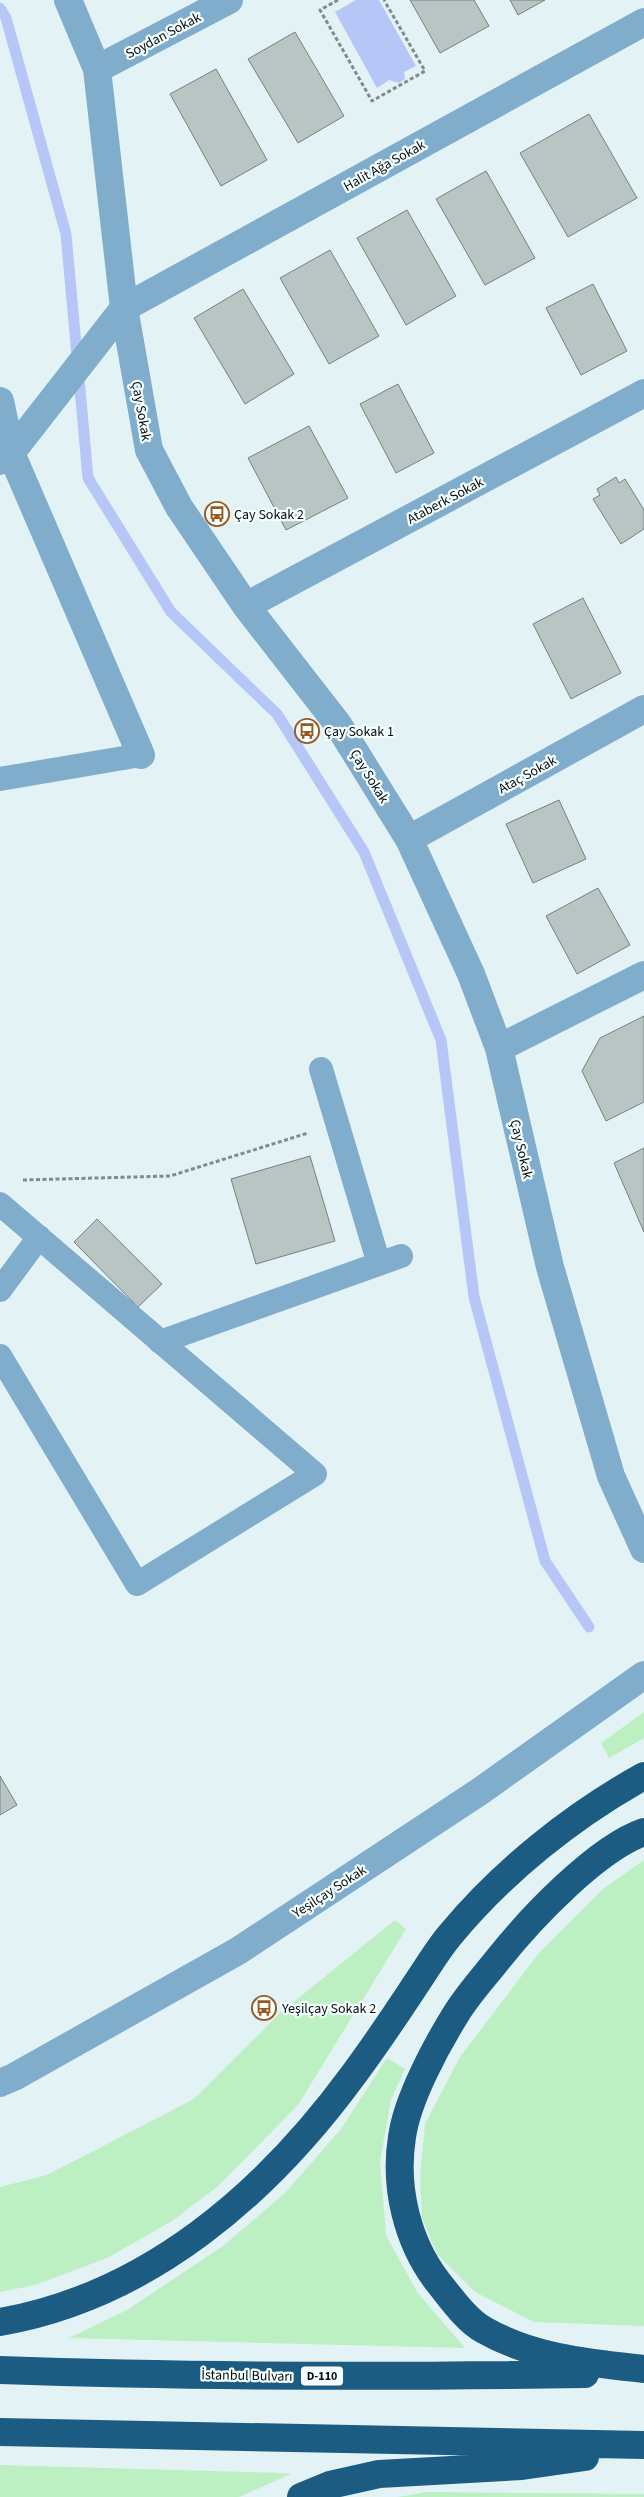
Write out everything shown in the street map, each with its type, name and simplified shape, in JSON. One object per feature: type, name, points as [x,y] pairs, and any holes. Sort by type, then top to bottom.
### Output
[{"type":"highway","points":[[0,2322],[54,2310],[109,2289],[211,2227],[290,2154],[319,2120],[379,2040],[449,1936],[489,1892],[536,1851],[608,1796],[644,1776]]},
{"type":"highway","points":[[644,1832],[602,1856],[556,1896],[515,1938],[456,2013],[417,2088],[402,2136],[400,2185],[409,2229],[423,2262],[454,2302],[482,2330],[525,2348],[575,2362],[644,2369]]},
{"type":"highway","name":"İstanbul Bulvarı","points":[[0,2370],[113,2374],[384,2377],[644,2373]]},
{"type":"highway","points":[[0,2432],[644,2445]]},
{"type":"highway","points":[[301,2497],[330,2485],[379,2474],[522,2466],[644,2449]]},
{"type":"street","name":"Çay Sokak","points":[[68,0],[97,69],[124,308],[149,450],[178,507],[246,606],[337,723],[410,839],[471,974],[499,1048],[550,1267],[612,1476],[644,1549]]},
{"type":"street","name":"Soydan Sokak","points":[[97,69],[228,0]]},
{"type":"street","name":"Halit Ağa Sokak","points":[[124,308],[644,22]]},
{"type":"street","points":[[5,457],[124,308]]},
{"type":"street","name":"Ataberk Sokak","points":[[246,606],[644,393]]},
{"type":"street","points":[[0,401],[5,457],[141,755]]},
{"type":"street","name":"Ataç Sokak","points":[[410,839],[644,709]]},
{"type":"street","points":[[499,1048],[644,975]]},
{"type":"street","name":"Yeşilçay Sokak","points":[[0,2083],[14,2077],[238,1950],[480,1792],[644,1675]]},
{"type":"lane","points":[[0,779],[141,755]]},
{"type":"lane","points":[[321,1069],[379,1264]]},
{"type":"lane","points":[[0,1204],[315,1474],[137,1584],[0,1356]]},
{"type":"lane","points":[[0,1290],[39,1237]]},
{"type":"lane","points":[[160,1342],[401,1256]]},
{"type":"path","points":[[338,0],[320,10],[372,101],[425,71],[384,0]]},
{"type":"path","points":[[19,1180],[170,1176],[337,1124]]},
{"type":"green space","points":[[644,1712],[644,1738],[609,1758],[601,1743]]},
{"type":"green space","points":[[644,1860],[644,2326],[534,2322],[475,2292],[437,2254],[422,2218],[420,2175],[425,2124],[460,2057],[539,1953],[604,1888]]},
{"type":"green space","points":[[395,1920],[406,1929],[298,2105],[217,2187],[172,2221],[107,2258],[35,2285],[0,2292],[0,2187],[47,2175],[194,2099],[280,2013]]},
{"type":"green space","points":[[387,2058],[405,2069],[391,2100],[380,2162],[386,2235],[417,2292],[465,2348],[69,2338],[127,2310],[223,2246],[285,2193],[341,2129]]},
{"type":"green space","points":[[0,2465],[291,2474],[239,2497],[0,2497]]},
{"type":"green space","points":[[426,2492],[644,2494],[644,2497],[398,2497]]},
{"type":"water","points":[[356,0],[379,0],[416,66],[404,72],[405,79],[399,83],[389,80],[377,88],[335,12]]},
{"type":"building","points":[[410,0],[474,0],[489,26],[440,53]]},
{"type":"building","points":[[510,0],[545,0],[518,15]]},
{"type":"building","points":[[295,32],[344,116],[298,143],[248,59]]},
{"type":"building","points":[[216,69],[267,160],[221,186],[170,94]]},
{"type":"building","points":[[589,114],[637,198],[568,237],[520,153]]},
{"type":"building","points":[[486,171],[535,258],[485,285],[436,199]]},
{"type":"building","points":[[407,210],[456,296],[406,325],[357,238]]},
{"type":"building","points":[[330,250],[379,336],[329,364],[280,278]]},
{"type":"building","points":[[593,284],[627,351],[581,375],[546,308]]},
{"type":"building","points":[[243,289],[294,374],[245,404],[194,318]]},
{"type":"building","points":[[398,384],[434,453],[396,473],[360,404]]},
{"type":"building","points":[[309,426],[348,498],[286,530],[248,458]]},
{"type":"building","points":[[616,477],[619,483],[625,479],[644,510],[644,529],[621,544],[593,499],[600,495],[597,489]]},
{"type":"building","points":[[583,598],[621,673],[571,699],[533,624]]},
{"type":"building","points":[[559,800],[586,859],[533,883],[506,824]]},
{"type":"building","points":[[598,888],[630,945],[577,974],[546,916]]},
{"type":"building","points":[[644,1016],[644,1102],[606,1121],[582,1071],[600,1038]]},
{"type":"building","points":[[644,1148],[644,1232],[614,1163]]},
{"type":"building","points":[[310,1156],[335,1241],[256,1264],[231,1179]]},
{"type":"building","points":[[97,1219],[162,1284],[138,1307],[74,1242]]},
{"type":"building","points":[[0,1776],[17,1805],[0,1815]]},
{"type":"waterway","points":[[0,8],[6,18],[66,234],[88,478],[171,612],[277,714],[364,852],[441,1040],[474,1297],[545,1561],[589,1627]]},
{"type":"place","name":"Çay Sokak 2","points":[[217,514]]},
{"type":"place","name":"Çay Sokak 1","points":[[307,731]]},
{"type":"place","name":"Yeşilçay Sokak 2","points":[[264,2008]]}]
